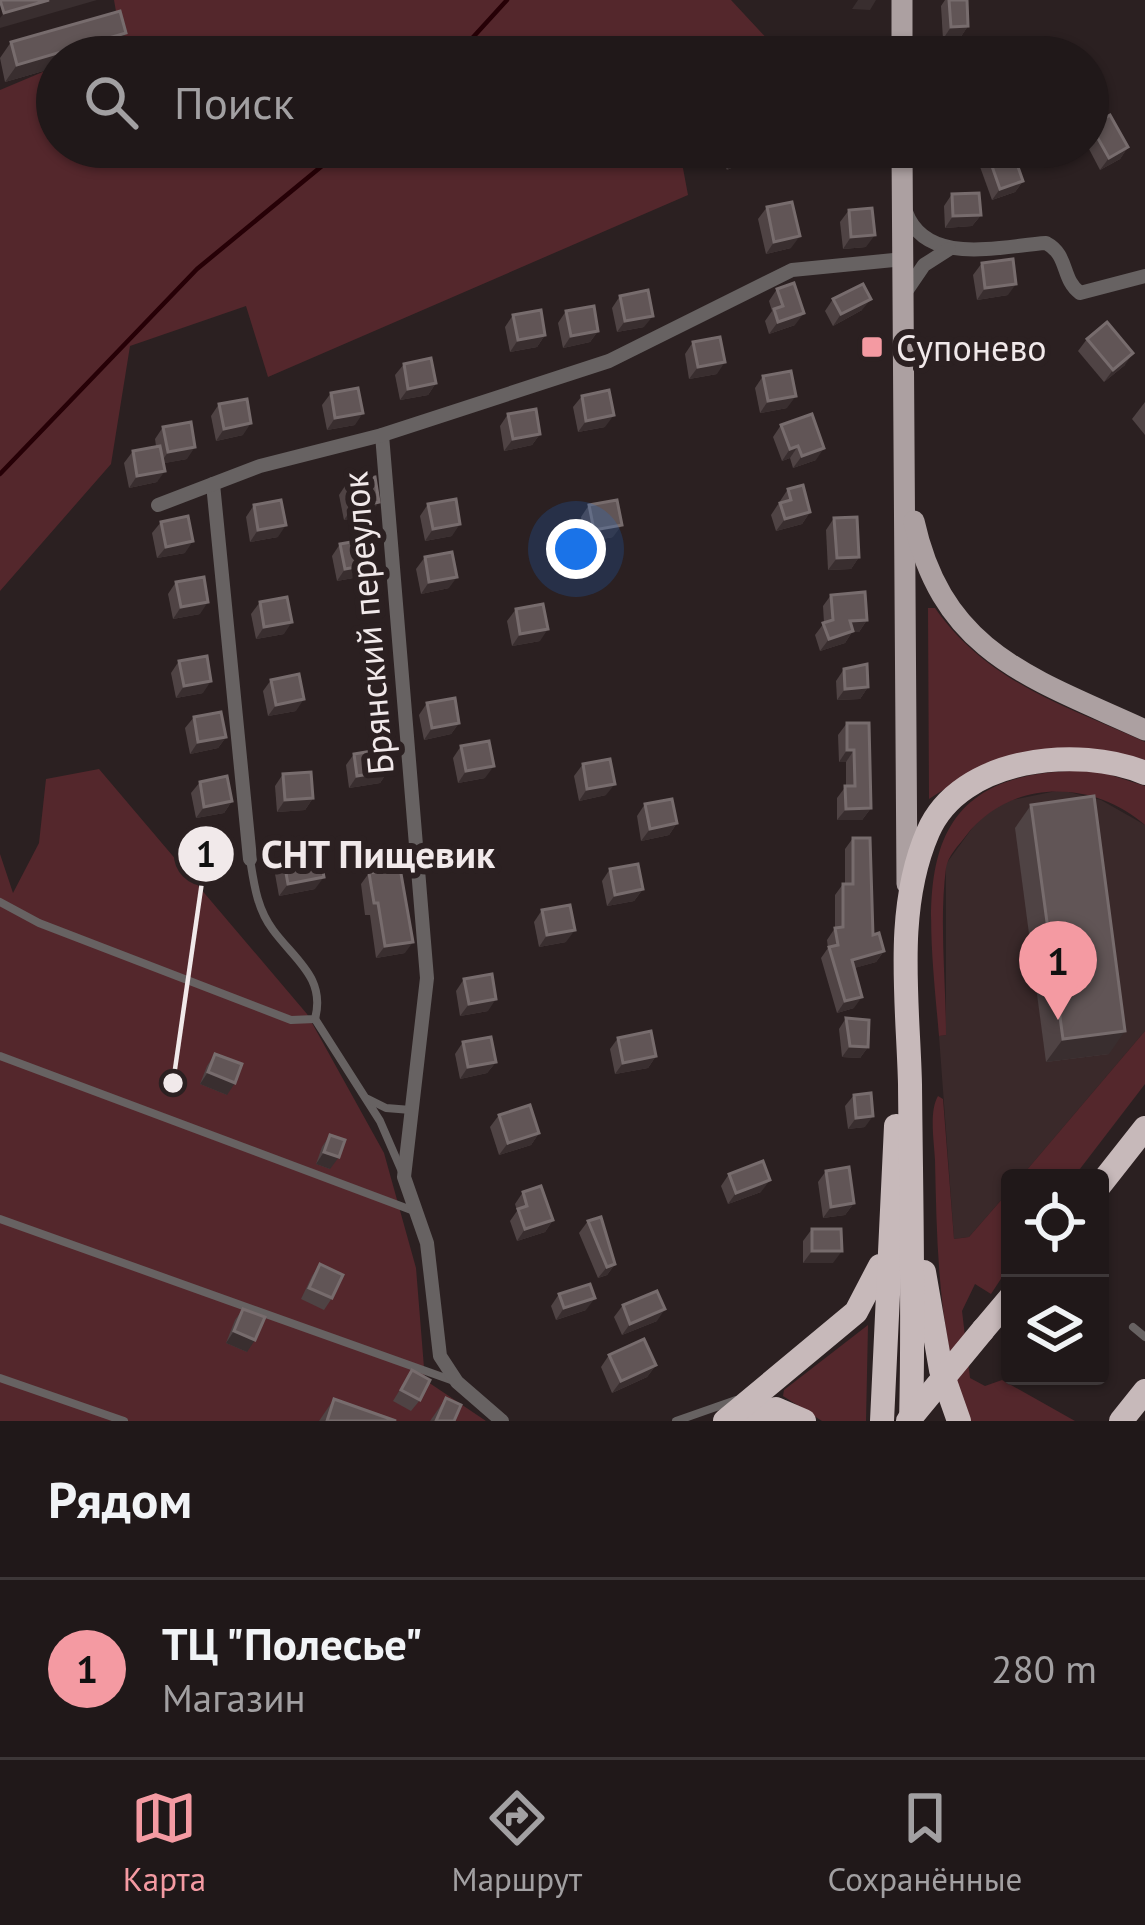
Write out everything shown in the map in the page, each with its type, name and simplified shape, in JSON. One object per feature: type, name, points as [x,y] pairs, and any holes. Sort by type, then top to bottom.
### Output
[{"type":"highway","points":[[909,1421],[907,921],[928,831],[948,801],[969,786],[1031,764],[1068,758],[1106,760],[1145,773]]},
{"type":"highway","points":[[883,1421],[888,1241],[907,980]]},
{"type":"highway","points":[[1109,1173],[1145,1127]]},
{"type":"highway","points":[[911,1183],[931,1319],[959,1421]]},
{"type":"highway","points":[[728,1421],[856,1312],[873,1285],[888,1241]]},
{"type":"highway","points":[[909,1421],[1001,1309]]},
{"type":"highway","points":[[1122,1420],[1145,1391]]},
{"type":"highway","points":[[728,1421],[776,1408],[804,1421]]},
{"type":"main road","points":[[902,0],[902,36]]},
{"type":"main road","points":[[902,168],[907,921]]},
{"type":"main road","points":[[905,441],[919,544],[954,617],[1010,667],[1145,730]]},
{"type":"street","points":[[902,198],[921,237],[950,249],[1046,243],[1064,258],[1072,288],[1079,293],[1145,276]]},
{"type":"street","points":[[905,301],[915,274],[950,249]]},
{"type":"street","points":[[158,505],[260,466],[382,434],[609,361],[793,270],[904,259]]},
{"type":"street","name":"Брянский переулок","points":[[382,434],[427,977],[404,1177],[429,1256],[440,1356],[457,1382],[502,1421]]},
{"type":"street","points":[[213,484],[250,859]]},
{"type":"lane","points":[[250,859],[264,915],[309,971],[319,1004],[315,1019],[367,1098],[404,1177]]},
{"type":"lane","points":[[0,902],[39,923],[291,1020],[315,1019]]},
{"type":"lane","points":[[0,1056],[416,1212]]},
{"type":"lane","points":[[367,1098],[386,1108],[411,1110]]},
{"type":"lane","points":[[0,1219],[457,1382]]},
{"type":"lane","points":[[1133,1327],[1145,1337]]},
{"type":"lane","points":[[0,1378],[124,1421]]},
{"type":"lane","points":[[676,1421],[760,1393]]},
{"type":"shaded area","points":[[114,0],[731,0],[764,36],[120,36]]},
{"type":"shaded area","points":[[36,75],[36,168],[683,168],[688,195],[268,377],[246,306],[130,346],[111,464],[0,591],[0,90]]},
{"type":"shaded area","points":[[928,608],[935,608],[956,634],[1003,674],[1145,742],[1145,761],[1087,749],[1032,753],[980,770],[929,799]]},
{"type":"shaded area","points":[[99,769],[307,1014],[384,1153],[416,1268],[425,1380],[486,1421],[0,1421],[0,854],[13,893],[39,843],[46,779]]},
{"type":"shaded area","points":[[1098,771],[1145,786],[1145,825],[1100,799],[1076,793],[1027,795],[983,818],[951,855],[943,909],[946,1035],[939,1036],[931,934],[933,888],[941,848],[959,814],[989,789],[1035,775]]},
{"type":"shaded area","points":[[1061,790],[1101,800],[1145,825],[1145,1031],[1028,1169],[1001,1169],[1001,1200],[969,1237],[954,1239],[939,1036],[946,1035],[946,864],[981,816],[998,803]]},
{"type":"shaded area","points":[[1145,1031],[1145,1084],[1080,1169],[1028,1169]]},
{"type":"shaded area","points":[[938,1096],[943,1099],[954,1239],[969,1237],[1001,1200],[1001,1279],[991,1294],[975,1284],[962,1311],[970,1378],[985,1386],[1001,1380],[1001,1385],[1011,1385],[1075,1421],[969,1421],[951,1357],[941,1292],[934,1110]]},
{"type":"shaded area","points":[[868,1325],[866,1421],[822,1421],[783,1396],[784,1390]]},
{"type":"building","points":[[0,0],[49,0],[4,13]]},
{"type":"building","points":[[949,0],[967,0],[968,26],[951,27]]},
{"type":"building","points":[[120,11],[126,33],[36,36],[36,59],[17,65],[11,42]]},
{"type":"building","points":[[1109,116],[1128,147],[1109,158]]},
{"type":"building","points":[[993,168],[1018,168],[1023,181],[1000,189]]},
{"type":"building","points":[[979,193],[981,215],[953,216],[952,194]]},
{"type":"building","points":[[792,202],[800,236],[774,242],[767,207]]},
{"type":"building","points":[[872,208],[875,235],[851,237],[849,210]]},
{"type":"building","points":[[1013,259],[1016,284],[985,288],[982,263]]},
{"type":"building","points":[[794,283],[804,313],[778,322],[774,309],[783,306],[777,289]]},
{"type":"building","points":[[863,284],[871,299],[841,314],[833,299]]},
{"type":"building","points":[[648,290],[653,316],[625,321],[620,296]]},
{"type":"building","points":[[594,306],[598,331],[571,336],[566,311]]},
{"type":"building","points":[[541,310],[545,335],[518,340],[513,315]]},
{"type":"building","points":[[1107,322],[1133,353],[1113,370],[1087,339]]},
{"type":"building","points":[[720,337],[725,362],[698,367],[693,342]]},
{"type":"building","points":[[431,358],[436,383],[408,389],[404,364]]},
{"type":"building","points":[[791,371],[796,396],[768,401],[763,376]]},
{"type":"building","points":[[358,388],[363,413],[335,418],[331,393]]},
{"type":"building","points":[[609,390],[614,415],[586,421],[582,396]]},
{"type":"building","points":[[247,399],[251,423],[224,429],[219,404]]},
{"type":"building","points":[[536,409],[540,434],[513,439],[508,414]]},
{"type":"building","points":[[812,414],[824,448],[802,456],[798,446],[790,449],[781,425]]},
{"type":"building","points":[[191,422],[195,447],[168,452],[163,427]]},
{"type":"building","points":[[160,446],[165,471],[137,476],[133,451]]},
{"type":"building","points":[[375,477],[379,502],[352,508],[347,483]]},
{"type":"building","points":[[803,485],[810,512],[785,519],[780,503],[791,500],[788,489]]},
{"type":"building","points":[[456,499],[460,524],[433,529],[428,504]]},
{"type":"building","points":[[281,500],[286,525],[258,530],[254,505]]},
{"type":"building","points":[[617,500],[622,525],[594,530],[589,505]]},
{"type":"building","points":[[188,516],[193,541],[166,547],[161,522]]},
{"type":"building","points":[[857,517],[859,557],[837,558],[834,518]]},
{"type":"building","points":[[368,539],[373,564],[345,569],[340,544]]},
{"type":"building","points":[[452,552],[457,577],[429,582],[425,557]]},
{"type":"building","points":[[204,577],[208,602],[181,607],[176,582]]},
{"type":"building","points":[[865,592],[867,620],[850,621],[853,631],[829,639],[823,623],[833,620],[831,595]]},
{"type":"building","points":[[287,597],[292,622],[264,627],[260,602]]},
{"type":"building","points":[[543,604],[548,629],[520,634],[516,609]]},
{"type":"building","points":[[207,656],[211,681],[184,686],[179,661]]},
{"type":"building","points":[[867,664],[868,687],[845,689],[844,669]]},
{"type":"building","points":[[299,674],[304,699],[276,705],[271,680]]},
{"type":"building","points":[[455,698],[459,723],[432,728],[427,703]]},
{"type":"building","points":[[221,712],[226,737],[198,742],[194,717]]},
{"type":"building","points":[[847,723],[869,723],[871,808],[846,809],[845,786],[855,786]]},
{"type":"building","points":[[489,741],[494,766],[466,771],[461,746]]},
{"type":"building","points":[[384,749],[388,771],[357,776],[354,754]]},
{"type":"building","points":[[610,759],[615,784],[587,789],[583,764]]},
{"type":"building","points":[[311,772],[313,798],[285,800],[283,774]]},
{"type":"building","points":[[227,776],[232,801],[204,807],[200,782]]},
{"type":"building","points":[[1094,796],[1125,1031],[1063,1039],[1031,805]]},
{"type":"building","points":[[672,799],[677,823],[650,829],[645,804]]},
{"type":"building","points":[[853,838],[870,838],[873,935],[879,933],[884,951],[852,960],[862,997],[845,1001],[829,947],[838,945],[835,928],[843,927],[843,884],[853,884]]},
{"type":"building","points":[[320,856],[324,877],[288,884],[284,862]]},
{"type":"building","points":[[638,864],[643,889],[615,895],[610,869]]},
{"type":"building","points":[[400,868],[413,942],[385,946],[369,873]]},
{"type":"building","points":[[570,905],[575,930],[547,935],[542,910]]},
{"type":"building","points":[[492,974],[496,999],[469,1004],[464,979]]},
{"type":"building","points":[[846,1018],[869,1020],[868,1047],[850,1046]]},
{"type":"building","points":[[651,1031],[656,1056],[623,1063],[618,1038]]},
{"type":"building","points":[[491,1037],[496,1062],[468,1067],[463,1042]]},
{"type":"building","points":[[215,1054],[242,1064],[235,1083],[208,1072]]},
{"type":"building","points":[[871,1093],[873,1116],[856,1118],[854,1095]]},
{"type":"building","points":[[530,1105],[539,1133],[508,1143],[499,1115]]},
{"type":"building","points":[[330,1135],[345,1140],[339,1157],[324,1152]]},
{"type":"building","points":[[763,1161],[770,1180],[736,1193],[729,1174]]},
{"type":"building","points":[[849,1167],[854,1203],[831,1207],[826,1171]]},
{"type":"building","points":[[541,1186],[553,1220],[525,1229],[518,1209],[527,1206],[523,1192]]},
{"type":"building","points":[[601,1217],[615,1264],[607,1267],[588,1221]]},
{"type":"building","points":[[812,1229],[841,1229],[842,1251],[812,1251]]},
{"type":"building","points":[[320,1264],[343,1275],[332,1298],[309,1288]]},
{"type":"building","points":[[590,1284],[595,1298],[564,1308],[559,1294]]},
{"type":"building","points":[[657,1291],[665,1309],[630,1324],[623,1305]]},
{"type":"building","points":[[243,1309],[265,1317],[255,1340],[234,1331]]},
{"type":"building","points":[[644,1339],[656,1365],[621,1381],[609,1355]]},
{"type":"building","points":[[412,1370],[430,1380],[420,1400],[401,1390]]},
{"type":"building","points":[[446,1398],[461,1405],[454,1421],[436,1421]]},
{"type":"building","points":[[334,1399],[396,1421],[327,1421]]},
{"type":"waterway","points":[[474,36],[507,0]]},
{"type":"waterway","points":[[0,474],[197,269],[320,168]]},
{"type":"place","name":"Супонево","points":[[872,347]]},
{"type":"place","name":"ТЦ \"Полесье\"","points":[[1058,1020]]},
{"type":"place","name":"СНТ Пищевик","points":[[173,1083]]}]
